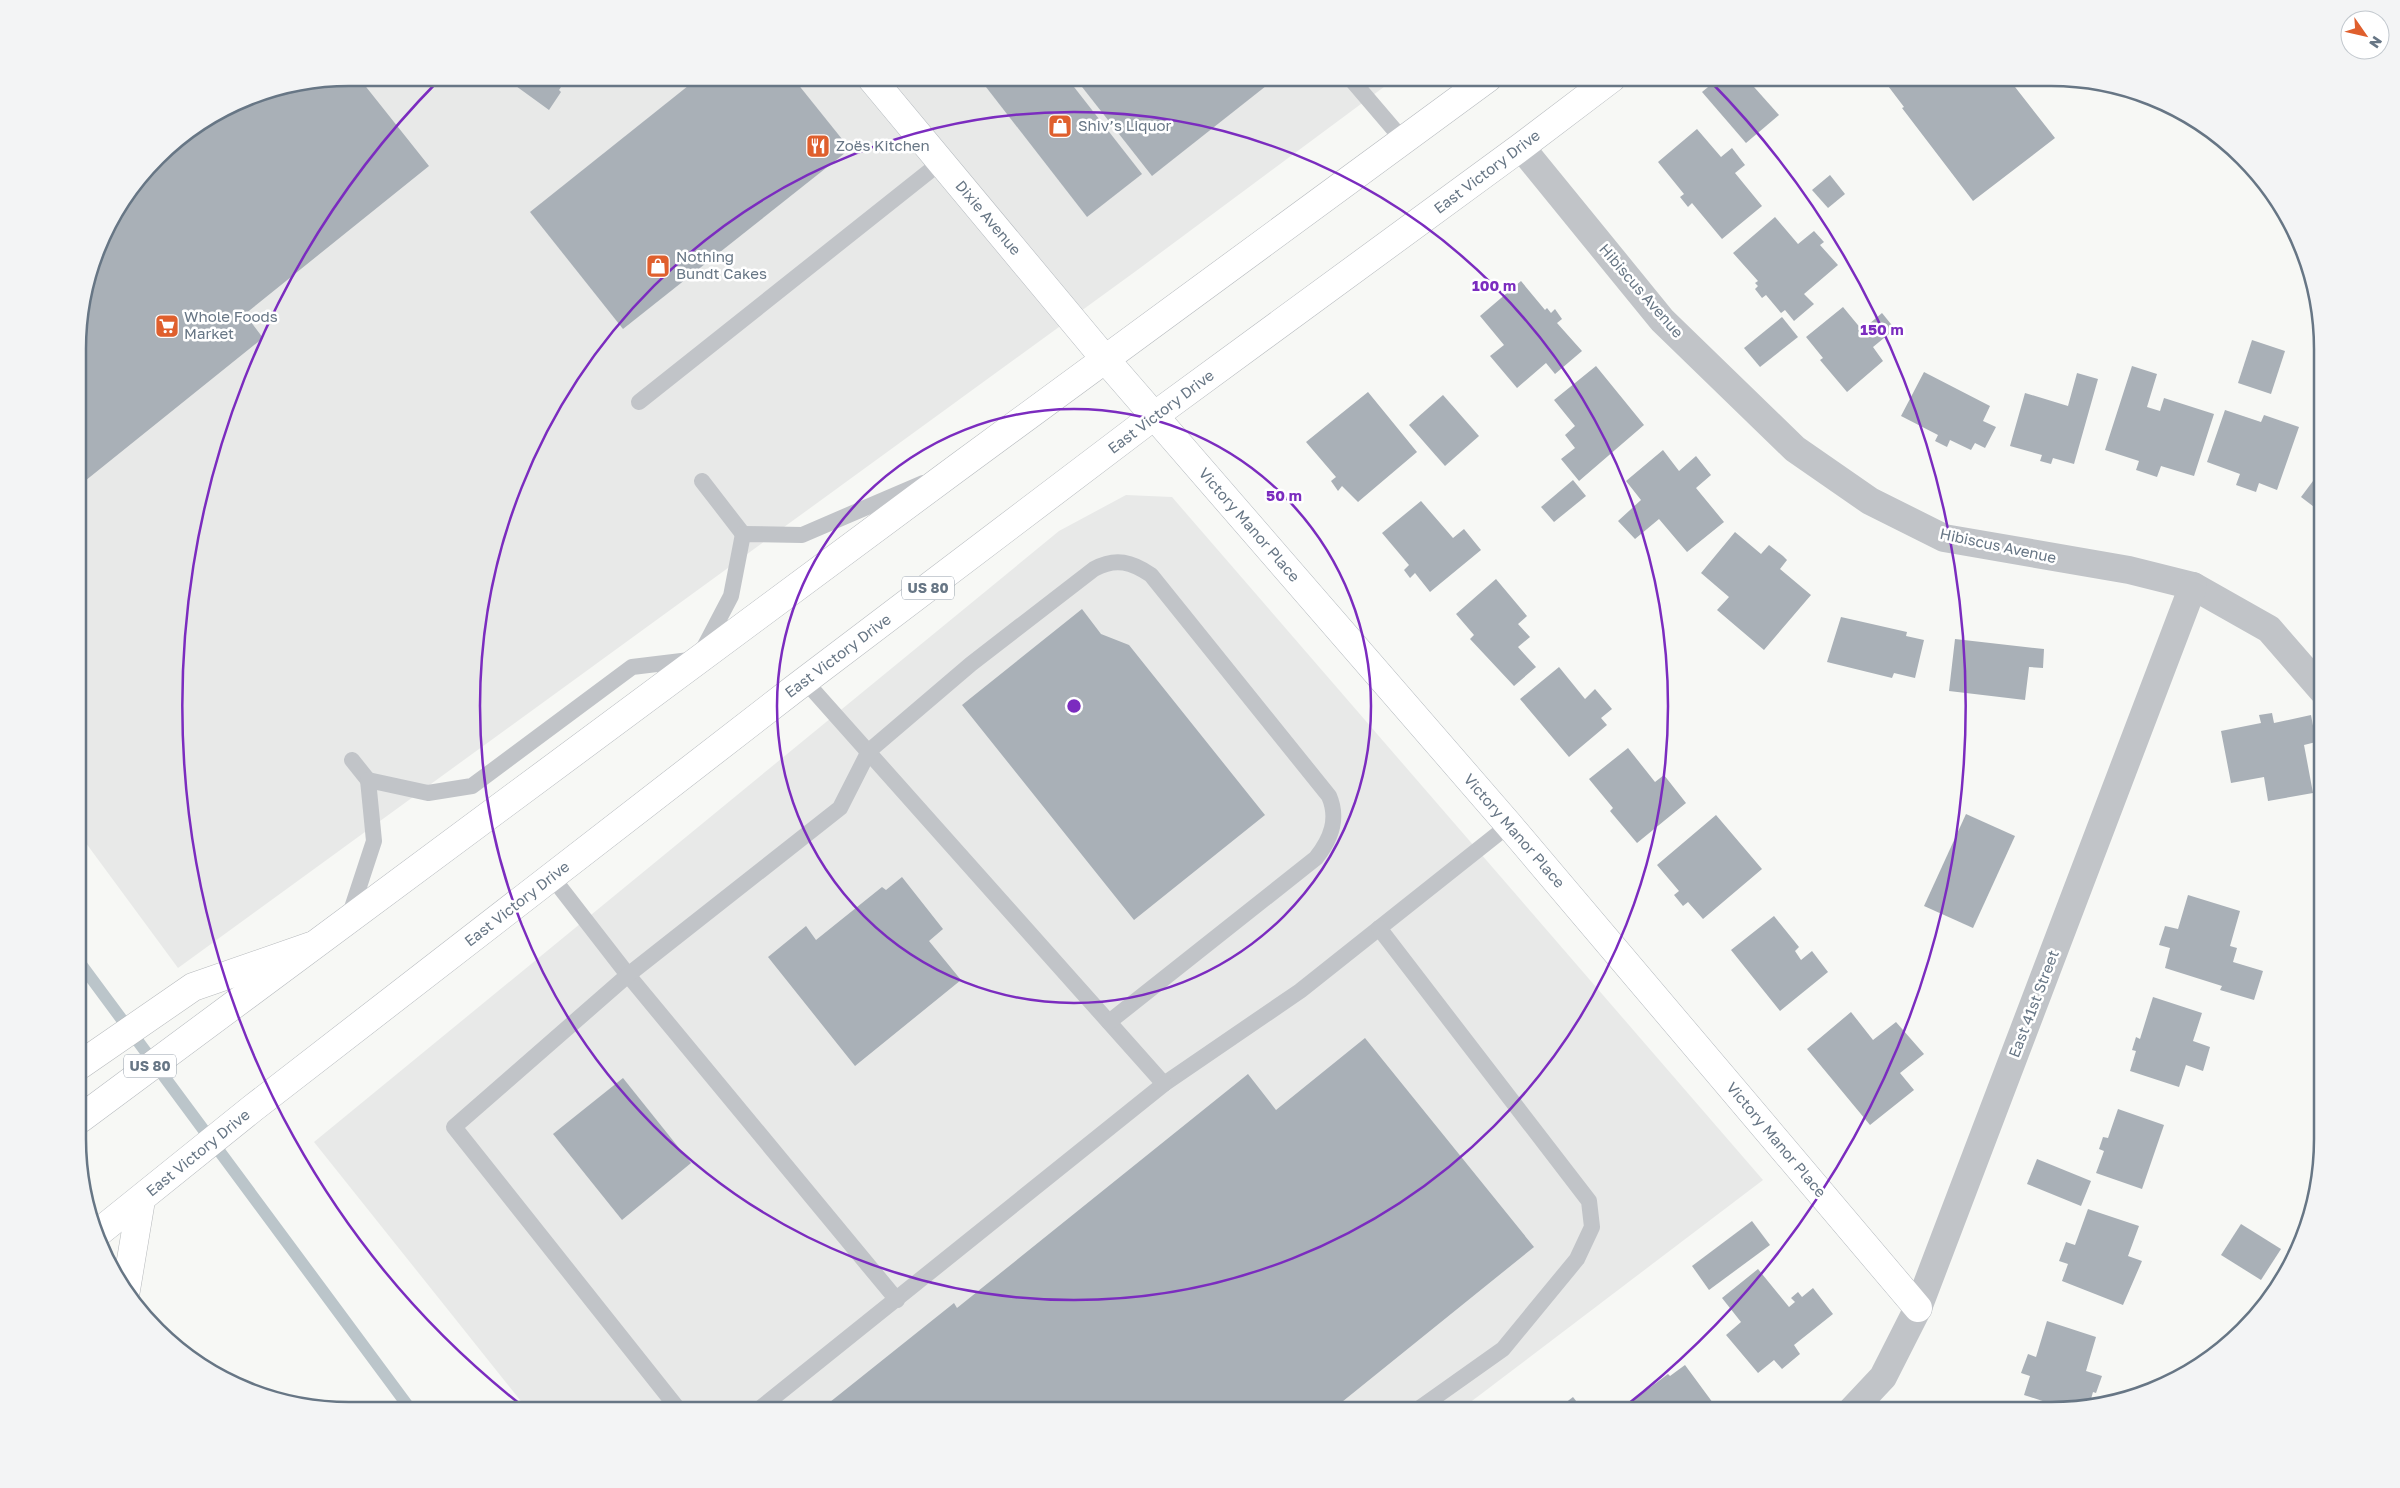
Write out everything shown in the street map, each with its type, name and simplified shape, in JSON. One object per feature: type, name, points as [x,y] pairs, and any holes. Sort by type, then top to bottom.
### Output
[{"type":"main road","name":"Dixie Avenue","points":[[877,86],[1105,359]]},
{"type":"main road","name":"US 80","points":[[86,1114],[197,1029],[1477,86]]},
{"type":"main road","name":"East Victory Drive","points":[[103,1230],[253,1108],[805,681],[1154,416],[1601,86]]},
{"type":"main road","name":"Victory Manor Place","points":[[1105,359],[1509,825],[1918,1308]]},
{"type":"main road","points":[[86,1061],[194,987],[311,946]]},
{"type":"main road","points":[[128,1281],[151,1192]]},
{"type":"street","name":"Hibiscus Avenue","points":[[1521,147],[1662,320],[1795,449],[1870,501],[1944,538],[2129,570],[2192,586],[2269,629],[2314,681]]},
{"type":"street","name":"East 41st Street","points":[[1860,1402],[1883,1377],[1918,1308],[2192,586]]},
{"type":"lane","points":[[1357,86],[1403,140]]},
{"type":"lane","points":[[639,402],[941,162]]},
{"type":"lane","points":[[743,534],[802,535],[957,468]]},
{"type":"lane","points":[[368,780],[428,793],[472,786],[632,667],[698,659],[731,596],[743,534],[702,481]]},
{"type":"lane","points":[[673,1402],[454,1127],[628,975],[840,808],[869,751],[972,664],[1094,569],[1105,563],[1116,561],[1139,567],[1151,575],[1325,791],[1332,805],[1334,817],[1327,844],[1316,858],[1109,1022]]},
{"type":"lane","points":[[805,681],[1164,1084]]},
{"type":"lane","points":[[348,919],[374,841],[368,780],[352,760]]},
{"type":"lane","points":[[768,1402],[1164,1084],[1300,991],[1509,825]]},
{"type":"lane","points":[[552,877],[628,975],[897,1300]]},
{"type":"lane","points":[[1379,928],[1589,1201],[1592,1227],[1577,1259],[1503,1349],[1429,1402]]},
{"type":"shaded area","points":[[349,86],[1385,86],[1136,271],[178,968],[86,843],[86,349],[91,298],[100,265],[113,233],[141,189],[163,163],[189,141],[218,121],[265,100],[298,91]]},
{"type":"shaded area","points":[[1126,495],[1172,497],[1763,1180],[1471,1402],[522,1402],[314,1142],[1059,531]]},
{"type":"building","points":[[365,86],[429,166],[245,314],[263,338],[86,480],[86,349],[91,298],[106,249],[121,218],[131,203],[163,163],[203,131],[233,113],[265,100],[298,91]]},
{"type":"building","points":[[516,86],[561,87],[559,90],[561,92],[549,110]]},
{"type":"building","points":[[688,86],[799,86],[850,149],[623,329],[530,212]]},
{"type":"building","name":"Shiv’s Liquor","points":[[985,86],[1073,86],[1142,174],[1087,217]]},
{"type":"building","points":[[1081,86],[1266,86],[1152,176]]},
{"type":"building","points":[[1709,86],[1753,86],[1779,115],[1746,143],[1702,92]]},
{"type":"building","points":[[1888,86],[2014,86],[2055,138],[1973,201],[1902,108],[1904,107]]},
{"type":"building","points":[[1697,129],[1721,157],[1732,148],[1745,165],[1735,173],[1762,206],[1722,239],[1692,203],[1688,207],[1680,197],[1684,194],[1658,162]]},
{"type":"building","points":[[1830,175],[1845,194],[1828,208],[1812,190]]},
{"type":"building","points":[[1775,217],[1798,244],[1814,231],[1824,242],[1820,245],[1838,265],[1804,294],[1814,304],[1794,321],[1785,310],[1781,313],[1766,295],[1762,298],[1755,289],[1758,286],[1755,283],[1758,281],[1733,253]]},
{"type":"building","points":[[1521,281],[1545,310],[1547,308],[1551,313],[1555,309],[1562,319],[1557,323],[1582,351],[1555,374],[1546,363],[1517,388],[1490,356],[1504,345],[1480,316]]},
{"type":"building","points":[[1843,307],[1862,330],[1882,313],[1895,329],[1873,347],[1883,361],[1847,392],[1820,360],[1823,358],[1806,337]]},
{"type":"building","points":[[1782,317],[1798,337],[1760,367],[1744,348]]},
{"type":"building","points":[[2252,340],[2285,351],[2271,394],[2238,383]]},
{"type":"building","points":[[1596,366],[1644,425],[1579,481],[1561,459],[1575,448],[1565,435],[1575,426],[1554,400]]},
{"type":"building","points":[[2132,366],[2157,374],[2147,407],[2160,411],[2164,398],[2214,414],[2194,476],[2161,466],[2157,477],[2136,470],[2139,461],[2105,450]]},
{"type":"building","points":[[1924,372],[1990,406],[1983,421],[1996,427],[1985,448],[1975,443],[1971,450],[1950,440],[1947,447],[1935,441],[1938,435],[1901,416]]},
{"type":"building","points":[[2077,373],[2098,379],[2074,464],[2053,458],[2051,464],[2040,461],[2042,455],[2010,446],[2025,393],[2068,406]]},
{"type":"building","points":[[1368,392],[1417,452],[1358,502],[1342,486],[1338,491],[1331,481],[1336,477],[1306,442]]},
{"type":"building","points":[[1443,395],[1479,436],[1445,466],[1409,425]]},
{"type":"building","points":[[2225,410],[2261,422],[2264,415],[2299,427],[2277,490],[2259,483],[2256,492],[2236,485],[2240,474],[2207,462]]},
{"type":"building","points":[[1663,450],[1679,471],[1696,456],[1711,475],[1696,488],[1724,522],[1687,552],[1659,519],[1635,539],[1618,521],[1641,500],[1626,481]]},
{"type":"building","points":[[1573,480],[1586,496],[1554,522],[1541,507]]},
{"type":"building","points":[[2314,480],[2314,507],[2301,497]]},
{"type":"building","points":[[1421,501],[1453,538],[1464,529],[1481,550],[1430,592],[1415,573],[1410,578],[1404,570],[1409,565],[1382,533]]},
{"type":"building","points":[[1735,532],[1761,554],[1769,545],[1783,556],[1787,560],[1780,569],[1811,595],[1764,650],[1717,610],[1729,597],[1701,573]]},
{"type":"building","points":[[1496,579],[1527,616],[1518,624],[1530,637],[1518,647],[1536,667],[1514,686],[1470,639],[1474,635],[1456,614]]},
{"type":"building","points":[[1082,609],[1101,634],[1129,645],[1265,815],[1134,920],[962,705]]},
{"type":"building","points":[[1841,617],[1907,632],[1906,636],[1924,640],[1915,678],[1894,673],[1892,678],[1827,662]]},
{"type":"building","points":[[1955,639],[2044,649],[2043,668],[2029,667],[2025,700],[1949,691]]},
{"type":"building","points":[[1559,667],[1585,699],[1595,689],[1612,709],[1601,718],[1607,725],[1569,757],[1520,699]]},
{"type":"building","points":[[2272,713],[2274,723],[2311,715],[2314,742],[2304,745],[2313,793],[2268,801],[2264,777],[2231,783],[2221,731],[2261,723],[2259,715]]},
{"type":"building","points":[[1628,748],[1655,782],[1664,775],[1686,803],[1637,843],[1610,811],[1613,808],[1589,779]]},
{"type":"building","points":[[1966,814],[2015,836],[1973,928],[1924,906]]},
{"type":"building","points":[[1716,815],[1762,869],[1703,919],[1688,902],[1683,906],[1674,895],[1679,891],[1657,865]]},
{"type":"building","points":[[902,877],[943,929],[929,941],[961,980],[855,1066],[768,957],[806,926],[816,940],[882,887],[886,890]]},
{"type":"building","points":[[2188,895],[2240,911],[2230,946],[2237,948],[2233,962],[2263,971],[2254,1000],[2220,990],[2222,986],[2165,968],[2170,948],[2159,945],[2165,926],[2178,929]]},
{"type":"building","points":[[1774,916],[1799,947],[1795,951],[1801,960],[1812,951],[1828,972],[1780,1011],[1731,950]]},
{"type":"building","points":[[2153,997],[2202,1013],[2193,1041],[2210,1047],[2203,1071],[2186,1065],[2179,1087],[2130,1071],[2136,1051],[2132,1050],[2136,1037],[2140,1039]]},
{"type":"building","points":[[1851,1012],[1873,1040],[1896,1022],[1924,1054],[1900,1073],[1914,1090],[1870,1125],[1807,1049]]},
{"type":"building","points":[[1365,1038],[1534,1247],[1342,1402],[830,1402],[954,1303],[957,1308],[1248,1074],[1276,1110]]},
{"type":"building","points":[[623,1078],[691,1163],[622,1220],[553,1134]]},
{"type":"building","points":[[2118,1109],[2164,1125],[2142,1189],[2096,1173],[2104,1151],[2099,1149],[2103,1137],[2108,1138]]},
{"type":"building","points":[[2037,1159],[2091,1181],[2081,1206],[2027,1184]]},
{"type":"building","points":[[2088,1209],[2139,1226],[2128,1256],[2142,1261],[2123,1305],[2062,1281],[2068,1264],[2059,1261],[2066,1242],[2075,1245]]},
{"type":"building","points":[[1752,1221],[1770,1245],[1709,1290],[1692,1266]]},
{"type":"building","points":[[2241,1224],[2281,1249],[2261,1280],[2221,1255]]},
{"type":"building","points":[[1758,1269],[1789,1307],[1795,1302],[1791,1298],[1798,1292],[1802,1297],[1813,1288],[1833,1314],[1794,1345],[1800,1354],[1782,1369],[1774,1360],[1758,1373],[1726,1335],[1741,1322],[1722,1298]]},
{"type":"building","points":[[2047,1321],[2096,1337],[2086,1371],[2102,1376],[2096,1393],[2093,1392],[2091,1398],[2051,1402],[2024,1395],[2030,1376],[2021,1373],[2028,1354],[2036,1357]]},
{"type":"building","points":[[1685,1365],[1712,1402],[1631,1402],[1668,1374],[1670,1376]]},
{"type":"building","points":[[1573,1397],[1577,1402],[1566,1402]]},
{"type":"waterway","points":[[86,971],[405,1402]]},
{"type":"place","name":"Shiv’s Liquor","points":[[1060,126]]},
{"type":"place","name":"Zoës Kitchen","points":[[818,146]]},
{"type":"place","name":"Nothing Bundt Cakes","points":[[658,266]]},
{"type":"place","name":"Whole Foods Market","points":[[167,326]]}]
